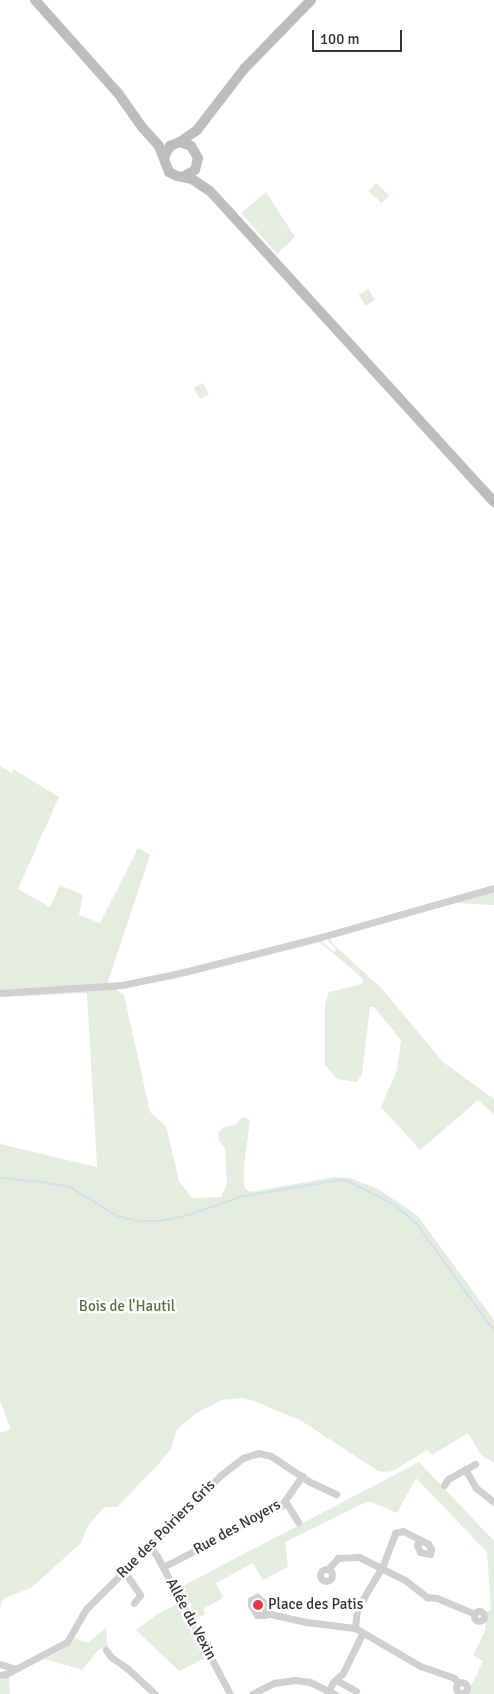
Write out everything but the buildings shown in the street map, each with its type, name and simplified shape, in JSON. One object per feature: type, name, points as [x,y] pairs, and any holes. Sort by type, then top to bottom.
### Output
[{"type":"main road","points":[[35,0],[118,93],[146,132],[157,143],[169,172],[196,181],[210,191],[494,502]]},
{"type":"main road","points":[[164,157],[167,150],[203,122],[253,59],[311,0]]},
{"type":"main road","points":[[195,149],[203,122]]},
{"type":"main road","points":[[146,132],[162,141],[189,144],[195,149],[198,158],[197,166],[192,172],[184,176]]},
{"type":"main road","points":[[197,166],[210,191]]},
{"type":"street","points":[[0,993],[122,985],[184,972],[322,937],[494,888]]},
{"type":"street","name":"Rue des Poiriers Gris","points":[[0,1675],[67,1642],[86,1609],[221,1475],[243,1458],[258,1453],[271,1456],[302,1476],[336,1494]]},
{"type":"street","points":[[444,1485],[448,1479],[475,1464]]},
{"type":"street","points":[[465,1470],[476,1488],[494,1502]]},
{"type":"street","name":"Rue des Noyers","points":[[163,1567],[275,1509],[285,1501],[302,1476]]},
{"type":"street","points":[[285,1501],[298,1522]]},
{"type":"street","points":[[355,1628],[357,1609],[381,1568],[397,1532],[403,1531],[420,1540]]},
{"type":"street","name":"Allée du Vexin","points":[[149,1546],[163,1567],[230,1694]]},
{"type":"street","points":[[328,1569],[334,1560],[350,1556],[363,1558],[405,1580],[427,1597],[440,1599],[475,1614]]},
{"type":"street","points":[[124,1571],[140,1595],[134,1603]]},
{"type":"street","points":[[266,1613],[338,1628],[355,1628],[362,1634],[420,1666],[454,1678],[459,1682]]},
{"type":"street","points":[[252,1694],[278,1682],[295,1680],[310,1682],[330,1693],[336,1680],[344,1673],[362,1634]]},
{"type":"street","points":[[106,1650],[111,1657],[127,1668],[155,1694]]},
{"type":"street","points":[[0,1664],[15,1669]]},
{"type":"street","points":[[336,1680],[356,1692]]},
{"type":"green space","points":[[376,183],[389,195],[382,203],[368,191]]},
{"type":"green space","points":[[266,192],[295,237],[277,254],[241,213]]},
{"type":"green space","points":[[368,289],[375,300],[366,306],[359,295]]},
{"type":"green space","points":[[203,383],[209,395],[200,399],[194,388]]},
{"type":"green space","name":"Bois de l'Hautil","points":[[0,766],[12,773],[13,769],[59,797],[18,889],[50,907],[60,885],[83,895],[79,915],[100,923],[138,848],[150,855],[107,984],[124,995],[150,1112],[166,1126],[179,1181],[192,1198],[221,1197],[227,1184],[225,1148],[219,1141],[218,1133],[224,1127],[235,1125],[240,1119],[245,1117],[250,1120],[244,1166],[244,1186],[246,1190],[250,1192],[335,1177],[350,1178],[378,1189],[417,1215],[494,1320],[494,1463],[481,1455],[468,1433],[432,1455],[427,1450],[393,1471],[378,1471],[300,1420],[243,1398],[222,1400],[195,1414],[182,1425],[176,1432],[171,1449],[117,1507],[104,1507],[88,1526],[81,1543],[31,1588],[4,1598],[0,1608],[0,1433],[11,1429],[0,1401],[0,1144],[97,1167],[87,993],[0,997]]},
{"type":"green space","points":[[494,890],[494,905],[455,903],[330,939],[381,988],[443,1062],[494,1099],[494,1115],[478,1100],[420,1150],[381,1107],[397,1070],[401,1040],[374,1007],[370,1007],[362,1074],[357,1082],[337,1079],[325,1065],[325,1004],[329,992],[362,984],[363,979],[320,942],[168,980],[123,988],[320,940],[334,952],[336,949],[328,941],[328,938]]},
{"type":"green space","points":[[419,1462],[494,1541],[494,1694],[467,1694],[483,1661],[473,1655],[485,1631],[487,1612],[491,1610],[487,1552],[416,1478],[397,1513],[371,1502],[366,1502],[285,1542],[288,1567],[263,1580],[253,1563],[216,1583],[223,1598],[203,1609],[205,1614],[195,1618],[191,1603],[185,1599],[179,1588]]},
{"type":"green space","points":[[177,1604],[205,1658],[179,1671],[136,1630],[156,1615]]},
{"type":"green space","points":[[106,1628],[108,1648],[99,1649],[82,1670],[45,1659],[67,1647],[75,1638],[87,1643]]},
{"type":"green space","points":[[9,1676],[10,1694],[0,1694],[0,1680]]},
{"type":"waterway","points":[[0,1178],[70,1187],[117,1216],[139,1221],[160,1221],[189,1215],[240,1197],[337,1180],[348,1181],[396,1206],[417,1224],[494,1331]]},
{"type":"place","name":"Place des Patis","points":[[258,1605]]}]
